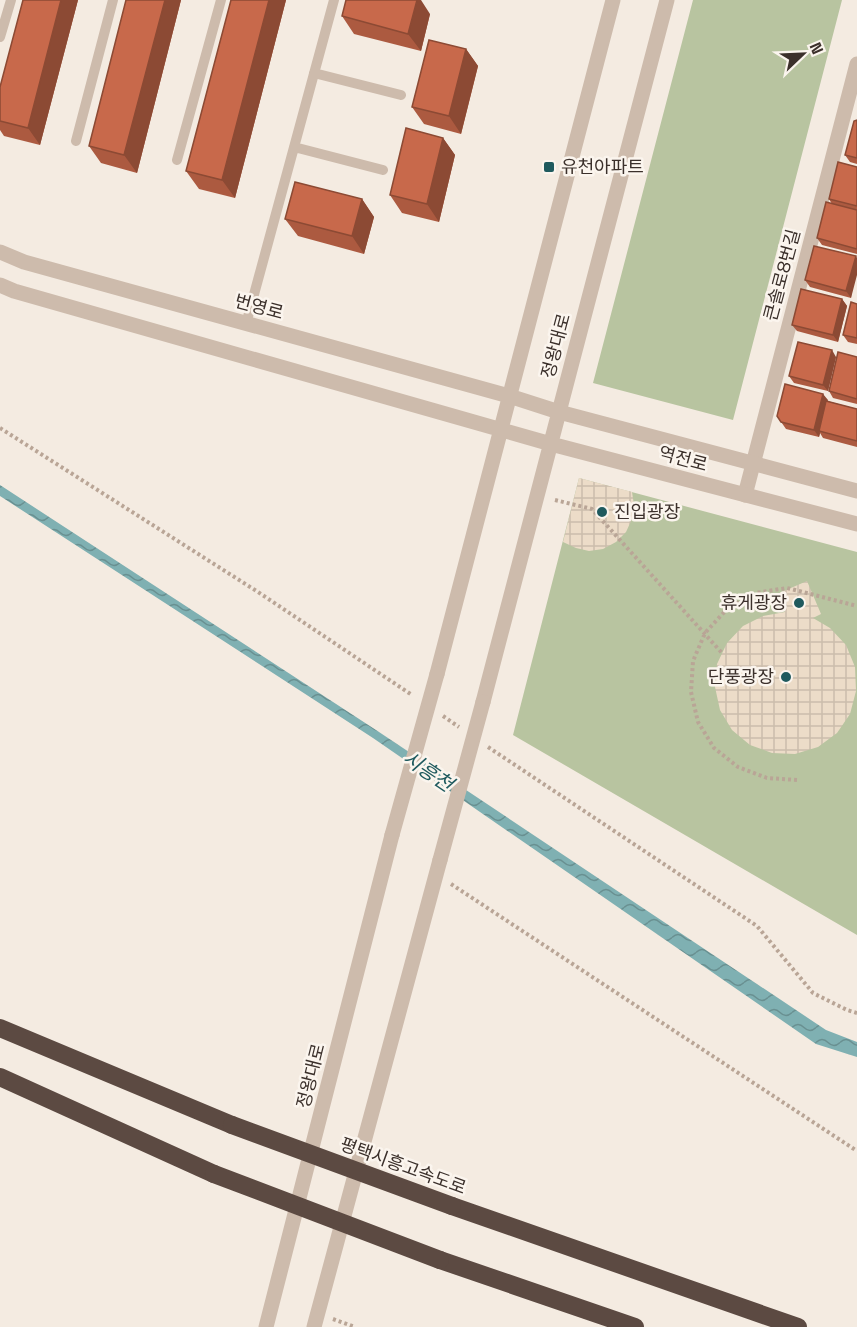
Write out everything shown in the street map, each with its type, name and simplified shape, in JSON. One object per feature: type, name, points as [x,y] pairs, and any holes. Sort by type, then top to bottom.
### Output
[{"type":"highway","name":"평택시흥고속도로","points":[[0,1028],[232,1125],[452,1206],[798,1327]]},
{"type":"highway","points":[[0,1077],[214,1174],[440,1260],[634,1327]]},
{"type":"street","name":"정왕대로","points":[[266,1327],[613,0]]},
{"type":"street","name":"정왕대로","points":[[438,867],[667,0]]},
{"type":"street","name":"큰솔로8번길","points":[[745,495],[852,104],[857,64]]},
{"type":"street","name":"번영로","points":[[0,252],[24,262],[509,396]]},
{"type":"street","points":[[0,285],[14,291],[501,429]]},
{"type":"street","name":"역전로","points":[[509,396],[559,412],[857,491]]},
{"type":"street","name":"역전로","points":[[501,429],[857,524]]},
{"type":"street","points":[[315,1327],[438,867]]},
{"type":"lane","points":[[0,37],[10,0]]},
{"type":"lane","points":[[76,141],[113,0]]},
{"type":"lane","points":[[177,160],[221,0]]},
{"type":"lane","points":[[246,324],[334,0]]},
{"type":"lane","points":[[314,73],[401,95]]},
{"type":"lane","points":[[294,147],[383,170]]},
{"type":"path","points":[[537,495],[592,509],[722,653]]},
{"type":"path","points":[[797,780],[767,778],[738,767],[714,748],[698,722],[691,692],[693,661],[705,633],[727,609],[755,593],[788,588],[857,606]]},
{"type":"path","points":[[438,867],[857,1151]]},
{"type":"green space","points":[[693,0],[842,0],[733,420],[593,383]]},
{"type":"green space","points":[[579,478],[857,552],[857,935],[513,735]]},
{"type":"shaded area","name":"진입광장","points":[[579,478],[632,492],[634,505],[632,519],[626,532],[616,542],[603,549],[589,551],[563,542]]},
{"type":"shaded area","name":"단풍광장","points":[[807,581],[821,614],[813,618],[830,628],[846,645],[855,667],[856,691],[850,714],[837,733],[818,747],[795,754],[772,753],[750,745],[732,730],[720,710],[715,687],[717,664],[727,643],[743,626],[763,616],[785,612],[777,594]]},
{"type":"water","name":"시흥천","points":[[0,485],[376,730],[826,1030],[857,1042],[857,1057],[816,1044],[373,738],[0,496]]},
{"type":"building","points":[[23,0],[61,0],[28,128],[0,121],[0,87]]},
{"type":"building","points":[[126,0],[165,0],[124,155],[89,146]]},
{"type":"building","points":[[231,0],[269,0],[222,180],[186,171]]},
{"type":"building","points":[[346,0],[417,0],[408,34],[342,16]]},
{"type":"building","points":[[429,40],[466,49],[449,116],[412,107]]},
{"type":"building","points":[[857,120],[857,158],[845,155],[854,121]]},
{"type":"building","points":[[406,128],[443,138],[427,204],[390,195]]},
{"type":"building","points":[[838,162],[857,167],[857,206],[829,199]]},
{"type":"building","points":[[295,182],[362,199],[352,236],[285,219]]},
{"type":"building","points":[[826,202],[857,210],[857,249],[817,238]]},
{"type":"building","points":[[814,246],[856,256],[846,291],[805,280]]},
{"type":"building","points":[[801,289],[842,299],[833,335],[792,325]]},
{"type":"building","points":[[851,302],[857,304],[857,338],[843,335]]},
{"type":"building","points":[[798,342],[832,350],[823,385],[789,376]]},
{"type":"building","points":[[838,352],[857,357],[857,399],[829,391]]},
{"type":"building","points":[[785,384],[823,394],[814,430],[781,422],[777,416]]},
{"type":"building","points":[[826,401],[857,409],[857,441],[819,431]]},
{"type":"place","name":"유천아파트","points":[[549,167]]},
{"type":"place","name":"진입광장","points":[[602,512]]},
{"type":"place","name":"휴게광장","points":[[799,603]]},
{"type":"place","name":"단풍광장","points":[[786,677]]}]
